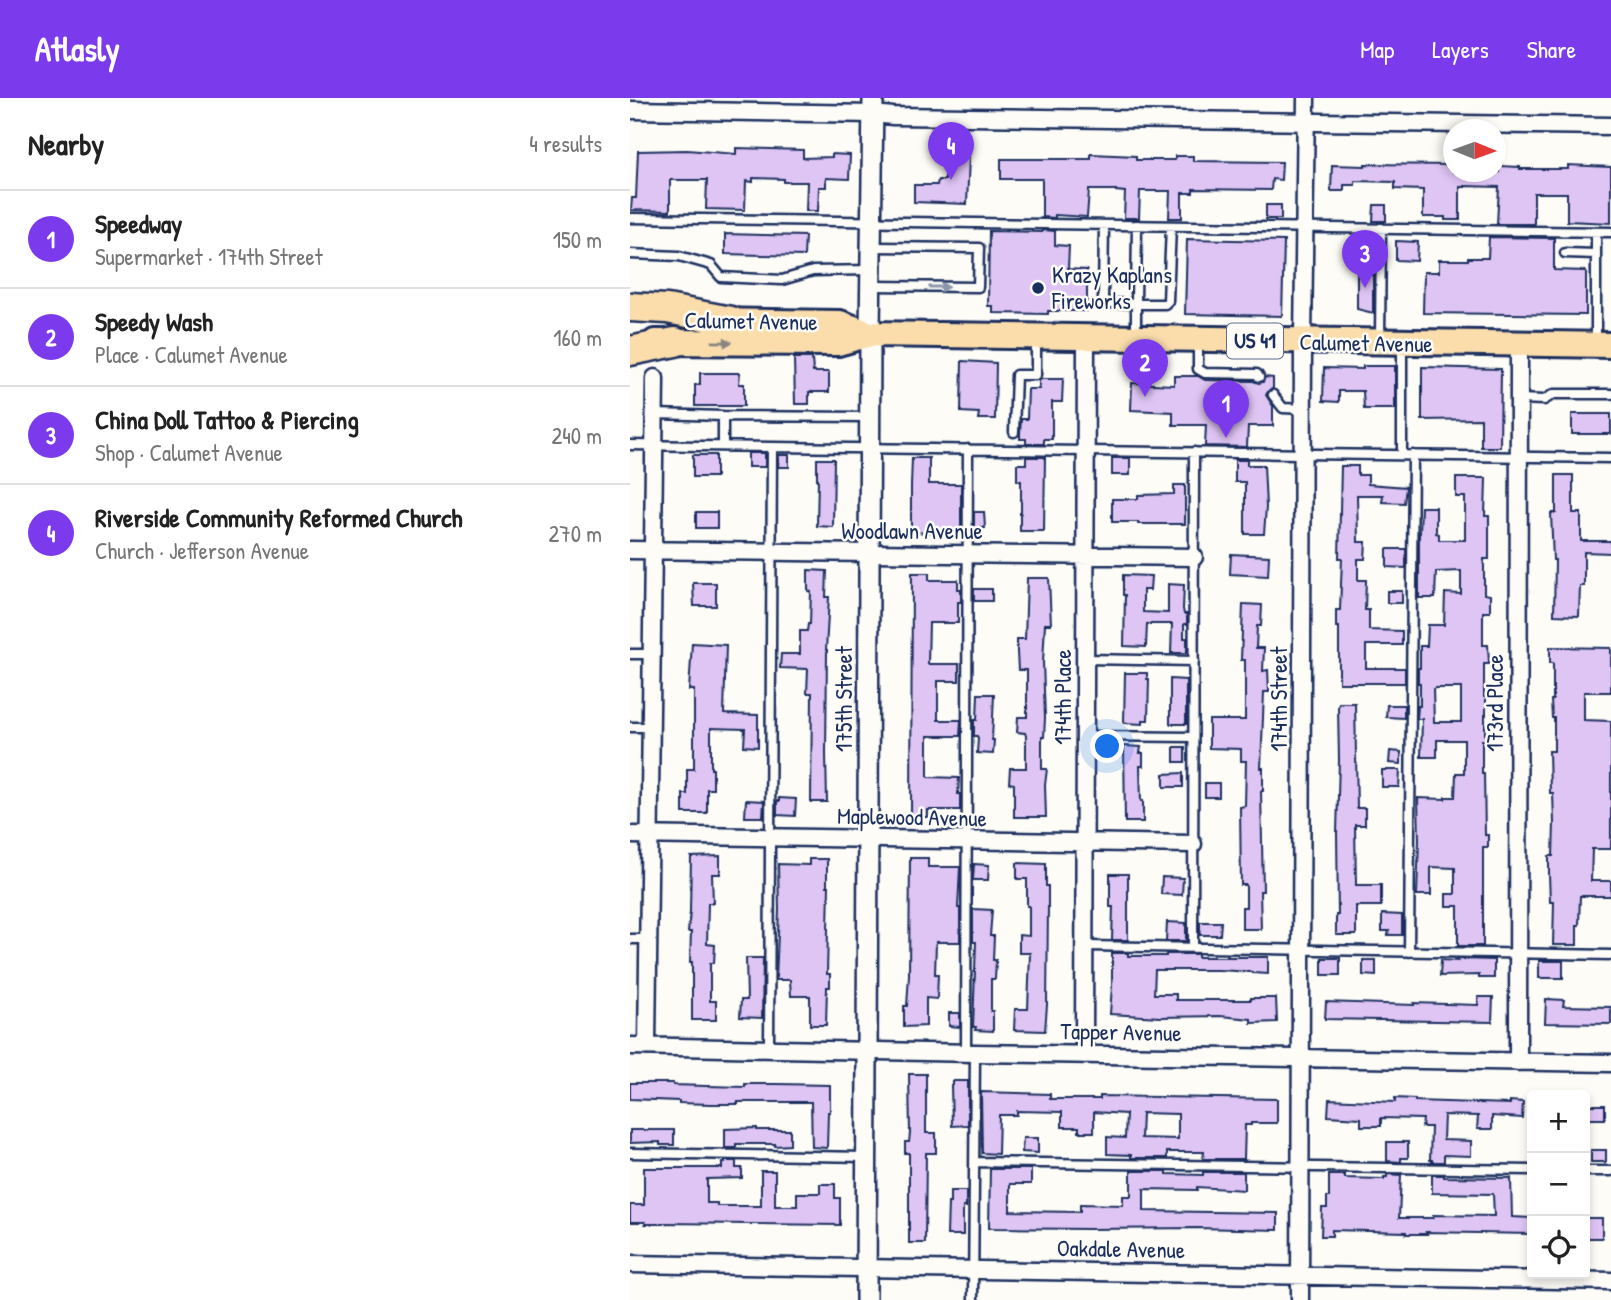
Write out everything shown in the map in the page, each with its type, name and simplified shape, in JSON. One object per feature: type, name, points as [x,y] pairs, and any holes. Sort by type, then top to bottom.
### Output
[{"type":"highway","points":[[630,307],[667,309],[731,321]]},
{"type":"highway","points":[[630,351],[675,342]]},
{"type":"main road","name":"Calumet Avenue","points":[[630,319],[840,323],[870,334]]},
{"type":"main road","name":"Calumet Avenue","points":[[630,341],[838,343],[870,334],[1604,345]]},
{"type":"street","name":"174th Street","points":[[1300,1300],[1306,98]]},
{"type":"street","points":[[630,110],[873,106],[893,116],[1611,126]]},
{"type":"street","name":"175th Street","points":[[866,1300],[869,417],[873,106]]},
{"type":"street","name":"174th Place","points":[[1084,1055],[1086,338]]},
{"type":"street","name":"173rd Place","points":[[1518,1062],[1519,345]]},
{"type":"street","points":[[648,1046],[655,378]]},
{"type":"street","name":"Woodlawn Avenue","points":[[630,550],[1194,557]]},
{"type":"street","name":"Maplewood Avenue","points":[[630,835],[1193,844]]},
{"type":"street","name":"Tapper Avenue","points":[[630,1046],[1611,1063]]},
{"type":"street","name":"Oakdale Avenue","points":[[630,1264],[1611,1281]]},
{"type":"lane","points":[[630,218],[1104,225],[1137,228],[1171,226],[1611,232]]},
{"type":"lane","points":[[1104,225],[1103,299],[1108,303],[1136,304],[1165,304],[1168,301],[1171,226]]},
{"type":"lane","points":[[1136,339],[1137,228]]},
{"type":"lane","points":[[1381,228],[1402,455]]},
{"type":"lane","points":[[1597,232],[1596,254],[1604,345]]},
{"type":"lane","points":[[630,254],[680,256],[711,265],[721,277],[782,280],[813,271],[978,287],[979,248],[871,247]]},
{"type":"lane","points":[[1565,253],[1596,254]]},
{"type":"lane","points":[[1014,432],[1016,374],[1036,375],[1036,337]]},
{"type":"lane","points":[[1198,340],[1198,369],[1205,373],[1257,374],[1259,377]]},
{"type":"lane","points":[[1519,399],[1544,400],[1554,394],[1611,394]]},
{"type":"lane","points":[[1273,395],[1283,408],[1303,409]]},
{"type":"lane","points":[[655,415],[869,417]]},
{"type":"lane","points":[[723,416],[723,446]]},
{"type":"lane","points":[[630,445],[1611,458]]},
{"type":"lane","points":[[769,1048],[772,447]]},
{"type":"lane","points":[[968,449],[966,841],[975,1162],[973,1300]]},
{"type":"lane","points":[[1193,948],[1194,452]]},
{"type":"lane","points":[[1409,952],[1413,455]]},
{"type":"lane","points":[[630,654],[652,654]]},
{"type":"lane","points":[[1086,659],[1194,661]]},
{"type":"lane","points":[[630,727],[651,727]]},
{"type":"lane","points":[[1086,736],[1193,737]]},
{"type":"lane","points":[[630,939],[649,939]]},
{"type":"lane","points":[[1086,946],[1611,954]]},
{"type":"lane","points":[[630,1153],[867,1157]]},
{"type":"lane","points":[[975,1162],[1527,1170]]},
{"type":"lane","points":[[1590,1171],[1611,1171]]},
{"type":"building","points":[[736,148],[803,150],[803,158],[832,157],[832,154],[850,155],[849,179],[826,178],[826,187],[819,187],[818,211],[806,211],[807,182],[753,178],[753,182],[746,181],[745,210],[706,209],[707,180],[670,180],[670,211],[631,210],[632,198],[636,198],[638,151],[687,150],[736,154]]},
{"type":"building","points":[[1091,154],[1136,156],[1136,160],[1175,160],[1175,156],[1193,156],[1193,161],[1282,162],[1281,180],[1272,179],[1271,190],[1193,189],[1193,193],[1182,193],[1182,218],[1169,218],[1170,191],[1140,191],[1139,218],[1124,218],[1125,192],[1089,190],[1087,217],[1055,215],[1055,218],[1042,217],[1042,179],[1001,179],[1001,159],[1091,159]]},
{"type":"building","points":[[946,155],[969,156],[967,204],[914,202],[914,185],[937,185],[938,180],[945,180]]},
{"type":"building","points":[[1332,165],[1443,165],[1443,182],[1506,182],[1506,166],[1520,169],[1568,169],[1568,165],[1611,167],[1611,223],[1567,221],[1567,193],[1534,193],[1534,224],[1497,224],[1499,187],[1460,187],[1460,220],[1423,217],[1423,190],[1395,189],[1395,182],[1355,181],[1355,185],[1344,185],[1344,191],[1331,191]]},
{"type":"building","points":[[1266,205],[1281,205],[1281,219],[1266,219]]},
{"type":"building","points":[[1374,205],[1386,205],[1386,221],[1373,221]]},
{"type":"building","name":"Krazy Kaplans Fireworks","points":[[989,231],[1055,231],[1055,245],[1069,246],[1068,269],[1087,270],[1087,311],[1048,311],[1048,314],[993,313],[993,306],[988,306]]},
{"type":"building","points":[[725,234],[805,236],[804,256],[725,254]]},
{"type":"building","points":[[1489,237],[1554,238],[1554,270],[1586,271],[1586,315],[1423,313],[1424,272],[1439,272],[1439,260],[1488,258]]},
{"type":"building","points":[[1187,239],[1284,241],[1282,316],[1185,314]]},
{"type":"building","points":[[1396,241],[1418,242],[1417,261],[1396,260]]},
{"type":"building","points":[[1357,266],[1373,267],[1373,313],[1357,309]]},
{"type":"building","points":[[794,358],[812,358],[813,372],[829,372],[829,392],[809,392],[809,404],[795,404]]},
{"type":"building","points":[[962,361],[996,363],[995,419],[978,419],[979,413],[961,412]]},
{"type":"building","points":[[1363,366],[1395,366],[1395,409],[1364,409],[1363,391],[1339,391],[1339,402],[1323,401],[1324,368],[1363,369]]},
{"type":"building","points":[[1422,367],[1501,369],[1500,447],[1481,447],[1481,419],[1422,420]]},
{"type":"building","points":[[700,373],[740,373],[739,384],[744,384],[744,406],[695,406],[695,385],[700,385]]},
{"type":"building","points":[[1174,376],[1259,383],[1263,382],[1265,377],[1273,378],[1273,389],[1266,395],[1273,406],[1273,426],[1248,426],[1247,447],[1205,446],[1206,425],[1173,425],[1173,412],[1131,410],[1132,383],[1174,385]]},
{"type":"building","points":[[1041,379],[1063,379],[1062,402],[1052,402],[1052,439],[1044,439],[1044,444],[1026,444],[1026,439],[1020,439],[1021,419],[1027,419],[1028,389],[1039,389]]},
{"type":"building","points":[[1572,414],[1611,414],[1611,434],[1572,434]]},
{"type":"building","points":[[748,453],[765,453],[765,467],[748,467]]},
{"type":"building","points":[[693,455],[716,455],[716,477],[693,477]]},
{"type":"building","points":[[779,455],[789,455],[789,467],[778,467]]},
{"type":"building","points":[[1026,457],[1045,457],[1044,531],[1020,531],[1021,481],[1017,481],[1017,464],[1026,464]]},
{"type":"building","points":[[912,458],[929,458],[929,484],[961,484],[960,530],[911,532]]},
{"type":"building","points":[[1112,458],[1130,458],[1130,475],[1112,475]]},
{"type":"building","points":[[817,459],[834,459],[833,527],[817,526]]},
{"type":"building","points":[[1235,460],[1247,460],[1247,465],[1264,465],[1264,534],[1245,534],[1245,482],[1235,482]]},
{"type":"building","points":[[1341,466],[1358,466],[1358,475],[1368,475],[1368,484],[1406,487],[1404,503],[1382,502],[1383,495],[1357,495],[1358,542],[1366,542],[1365,559],[1358,559],[1358,580],[1366,580],[1365,610],[1369,610],[1369,630],[1402,631],[1402,645],[1366,645],[1366,668],[1405,668],[1405,683],[1339,683],[1339,627],[1336,627],[1336,610],[1340,610],[1342,558],[1339,558]]},
{"type":"building","points":[[1556,475],[1573,475],[1573,513],[1581,513],[1581,541],[1611,541],[1611,553],[1584,552],[1584,586],[1580,586],[1579,616],[1554,615],[1555,560],[1551,513],[1556,513]]},
{"type":"building","points":[[1456,478],[1486,478],[1485,516],[1489,516],[1489,559],[1484,559],[1484,594],[1490,595],[1490,612],[1483,612],[1483,645],[1488,645],[1489,664],[1484,664],[1486,715],[1485,740],[1482,740],[1485,835],[1488,835],[1488,847],[1483,847],[1483,946],[1458,946],[1458,906],[1446,906],[1446,894],[1455,894],[1455,868],[1431,867],[1431,895],[1417,895],[1418,798],[1455,797],[1456,773],[1464,773],[1464,740],[1437,740],[1437,757],[1421,757],[1422,719],[1417,719],[1420,706],[1420,646],[1427,646],[1428,625],[1444,625],[1445,593],[1461,594],[1461,571],[1436,572],[1435,598],[1419,598],[1421,507],[1436,507],[1436,533],[1439,534],[1439,540],[1465,540],[1465,497],[1456,497]],"holes":[[[1461,688],[1461,722],[1434,722],[1433,689]]]},
{"type":"building","points":[[1174,485],[1185,485],[1185,524],[1112,522],[1112,499],[1174,494]]},
{"type":"building","points":[[696,512],[717,512],[717,528],[696,528]]},
{"type":"building","points":[[974,512],[984,512],[985,528],[974,528]]},
{"type":"building","points":[[1387,549],[1406,549],[1406,568],[1387,567]]},
{"type":"building","points":[[1231,554],[1269,556],[1268,576],[1230,574]]},
{"type":"building","points":[[808,570],[827,571],[827,802],[811,802],[812,693],[807,693],[808,669],[780,668],[781,654],[800,654],[800,631],[807,631],[810,624],[811,592],[808,591]]},
{"type":"building","points":[[912,573],[929,573],[929,580],[958,580],[958,589],[961,589],[958,623],[929,623],[928,664],[959,664],[959,681],[938,681],[938,720],[961,720],[960,736],[928,736],[928,777],[959,778],[960,810],[928,810],[928,817],[911,817]]},
{"type":"building","points":[[1123,575],[1151,576],[1150,590],[1143,590],[1143,612],[1168,613],[1168,584],[1184,585],[1183,609],[1184,614],[1187,614],[1187,624],[1184,624],[1184,638],[1187,638],[1187,653],[1171,653],[1172,624],[1147,624],[1146,647],[1124,646]]},
{"type":"building","points":[[1027,578],[1049,578],[1051,624],[1045,624],[1045,718],[1042,737],[1042,769],[1047,769],[1046,817],[1014,817],[1014,784],[1009,783],[1010,768],[1026,768],[1026,736],[1025,733],[1017,732],[1018,717],[1027,717],[1027,670],[1018,670],[1017,639],[1025,639]]},
{"type":"building","points":[[693,583],[716,583],[716,606],[694,606]]},
{"type":"building","points":[[974,589],[992,589],[992,601],[974,601]]},
{"type":"building","points":[[1387,591],[1402,591],[1402,603],[1387,603]]},
{"type":"building","points":[[1243,604],[1262,605],[1256,648],[1264,648],[1263,671],[1268,670],[1269,692],[1264,692],[1261,768],[1261,929],[1242,929],[1246,885],[1241,885],[1240,807],[1245,806],[1246,761],[1241,761],[1241,749],[1209,748],[1209,720],[1245,720],[1245,660],[1241,660]]},
{"type":"building","points":[[692,643],[726,645],[724,714],[758,715],[758,747],[744,746],[745,729],[711,728],[713,789],[707,789],[707,813],[683,813],[683,794],[687,794],[687,769],[694,769],[694,690],[689,690]]},
{"type":"building","points":[[1550,647],[1611,648],[1611,692],[1584,692],[1584,720],[1611,721],[1611,849],[1592,849],[1591,881],[1611,881],[1611,896],[1580,896],[1577,945],[1553,945],[1554,902],[1550,902],[1549,856],[1553,856],[1554,823],[1549,751],[1554,751],[1554,718]]},
{"type":"building","points":[[1125,673],[1147,673],[1148,720],[1143,720],[1143,724],[1124,723]]},
{"type":"building","points":[[1170,679],[1186,680],[1186,724],[1170,724]]},
{"type":"building","points":[[978,694],[994,694],[993,754],[977,753],[978,738],[974,736],[974,720],[977,720]]},
{"type":"building","points":[[1339,703],[1355,703],[1357,808],[1365,808],[1365,825],[1355,825],[1356,885],[1381,885],[1381,906],[1356,906],[1356,935],[1336,935]]},
{"type":"building","points":[[1387,705],[1404,705],[1404,718],[1386,717]]},
{"type":"building","points":[[1124,746],[1141,747],[1140,753],[1143,753],[1143,766],[1140,766],[1143,822],[1125,822]]},
{"type":"building","points":[[1174,747],[1185,747],[1185,762],[1174,762]]},
{"type":"building","points":[[1390,751],[1401,752],[1401,764],[1389,763]]},
{"type":"building","points":[[1382,770],[1400,770],[1399,787],[1382,787]]},
{"type":"building","points":[[1183,773],[1183,787],[1164,787],[1164,774]]},
{"type":"building","points":[[1205,783],[1219,783],[1219,797],[1205,797]]},
{"type":"building","points":[[779,798],[796,799],[795,816],[777,815]]},
{"type":"building","points":[[746,800],[764,801],[763,817],[745,817]]},
{"type":"building","points":[[720,856],[720,874],[712,874],[713,903],[708,903],[707,944],[715,945],[714,963],[710,963],[710,1001],[716,1001],[716,1020],[692,1020],[691,932],[688,932],[691,857]]},
{"type":"building","points":[[910,858],[928,858],[928,867],[960,867],[960,942],[936,942],[937,999],[926,998],[926,1026],[904,1027],[909,975]]},
{"type":"building","points":[[809,859],[827,859],[827,974],[830,974],[830,987],[827,987],[826,1025],[810,1025],[810,996],[791,996],[790,980],[776,980],[778,864],[809,865]]},
{"type":"building","points":[[1017,863],[1046,864],[1048,906],[1045,1031],[1014,1030],[1015,1009],[1028,1009],[1030,953],[1019,953],[1019,935],[1029,936],[1029,906],[1027,879],[1017,879]]},
{"type":"building","points":[[974,864],[989,865],[988,880],[973,880]]},
{"type":"building","points":[[1110,874],[1128,874],[1128,940],[1112,940]]},
{"type":"building","points":[[1162,877],[1183,878],[1182,895],[1161,894]]},
{"type":"building","points":[[973,909],[992,910],[990,936],[994,936],[993,960],[996,960],[995,979],[991,979],[993,1031],[975,1030],[976,1027],[973,1027],[976,942],[973,942]]},
{"type":"building","points":[[1382,914],[1402,915],[1402,935],[1388,935],[1389,931],[1382,931]]},
{"type":"building","points":[[1167,922],[1186,923],[1186,941],[1166,941]]},
{"type":"building","points":[[1200,922],[1221,922],[1220,935],[1200,935]]},
{"type":"building","points":[[1112,953],[1128,953],[1128,956],[1198,954],[1198,957],[1268,957],[1268,974],[1218,970],[1155,970],[1154,994],[1176,994],[1176,1000],[1276,998],[1277,1022],[1251,1023],[1251,1019],[1220,1016],[1110,1014]]},
{"type":"building","points":[[746,958],[763,958],[762,1018],[740,1017],[741,1000],[747,1000]]},
{"type":"building","points":[[1322,958],[1340,958],[1340,975],[1322,975]]},
{"type":"building","points":[[1363,960],[1376,960],[1376,976],[1363,975]]},
{"type":"building","points":[[1441,960],[1494,960],[1494,978],[1479,978],[1479,975],[1440,976]]},
{"type":"building","points":[[1539,961],[1563,961],[1563,978],[1539,978]]},
{"type":"building","points":[[1478,997],[1493,997],[1492,1022],[1325,1019],[1326,1002],[1478,1005]]},
{"type":"building","points":[[1546,999],[1564,1000],[1563,1006],[1611,1007],[1611,1024],[1545,1023]]},
{"type":"building","points":[[949,1013],[960,1013],[960,1027],[949,1026]]},
{"type":"building","points":[[909,1074],[926,1074],[926,1133],[936,1133],[936,1153],[926,1153],[925,1243],[909,1243],[909,1153],[905,1153],[905,1142],[909,1142],[910,1133]]},
{"type":"building","points":[[953,1081],[968,1081],[968,1125],[952,1126]]},
{"type":"building","points":[[630,1083],[745,1087],[745,1084],[830,1085],[827,1148],[812,1147],[811,1102],[711,1104],[630,1099]]},
{"type":"building","points":[[981,1092],[1050,1094],[1050,1099],[1100,1099],[1100,1096],[1277,1099],[1277,1123],[1245,1125],[1244,1159],[1203,1159],[1204,1152],[1167,1152],[1167,1158],[1131,1158],[1131,1155],[1107,1154],[1107,1137],[1125,1138],[1126,1114],[1094,1112],[1094,1132],[1079,1132],[1079,1127],[1062,1127],[1062,1112],[1017,1111],[1017,1115],[999,1115],[998,1154],[982,1153]],"holes":[[[1142,1113],[1178,1114],[1178,1139],[1141,1138]]]},
{"type":"building","points":[[1395,1098],[1510,1104],[1510,1101],[1523,1102],[1522,1118],[1492,1116],[1492,1129],[1477,1129],[1478,1116],[1444,1115],[1443,1140],[1471,1141],[1471,1156],[1444,1155],[1444,1162],[1432,1162],[1431,1127],[1422,1127],[1423,1119],[1381,1118],[1381,1126],[1361,1126],[1361,1118],[1328,1116],[1329,1099],[1395,1102]]},
{"type":"building","points":[[1590,1105],[1605,1105],[1605,1119],[1590,1119]]},
{"type":"building","points":[[725,1129],[790,1130],[790,1145],[736,1144],[736,1148],[725,1148]]},
{"type":"building","points":[[630,1130],[674,1130],[674,1145],[660,1145],[660,1142],[630,1143]]},
{"type":"building","points":[[1023,1138],[1038,1138],[1038,1153],[1022,1152]]},
{"type":"building","points":[[1387,1142],[1408,1142],[1408,1158],[1401,1158],[1401,1162],[1387,1161]]},
{"type":"building","points":[[1591,1150],[1606,1150],[1606,1162],[1591,1162]]},
{"type":"building","points":[[725,1161],[736,1161],[736,1168],[742,1168],[742,1178],[707,1179],[707,1203],[717,1203],[717,1206],[761,1206],[761,1171],[775,1171],[775,1206],[797,1206],[797,1193],[820,1193],[820,1184],[835,1184],[835,1198],[840,1198],[840,1225],[630,1222],[630,1205],[644,1205],[644,1168],[722,1168]]},
{"type":"building","points":[[990,1169],[1031,1169],[1031,1184],[1010,1184],[1010,1211],[1080,1212],[1080,1204],[1123,1205],[1123,1196],[1131,1196],[1131,1171],[1203,1175],[1203,1172],[1244,1172],[1244,1190],[1197,1187],[1197,1190],[1144,1189],[1144,1211],[1278,1213],[1278,1230],[989,1228]]},
{"type":"building","points":[[1387,1174],[1401,1175],[1399,1218],[1433,1218],[1433,1215],[1494,1216],[1493,1194],[1432,1193],[1432,1175],[1511,1178],[1512,1217],[1527,1218],[1527,1234],[1406,1234],[1332,1230],[1332,1236],[1321,1236],[1322,1208],[1327,1208],[1329,1197],[1329,1175],[1345,1175],[1345,1178],[1387,1177]]},
{"type":"building","points":[[950,1191],[966,1191],[963,1235],[947,1235]]},
{"type":"building","points":[[1590,1218],[1602,1218],[1602,1238],[1590,1238]]},
{"type":"place","name":"Riverside Community Reformed Church","points":[[951,180]]},
{"type":"place","name":"Krazy Kaplans Fireworks","points":[[1038,288]]},
{"type":"place","name":"China Doll Tattoo & Piercing","points":[[1365,288]]},
{"type":"place","name":"Speedy Wash","points":[[1145,397]]},
{"type":"place","name":"Speedway","points":[[1226,438]]}]
